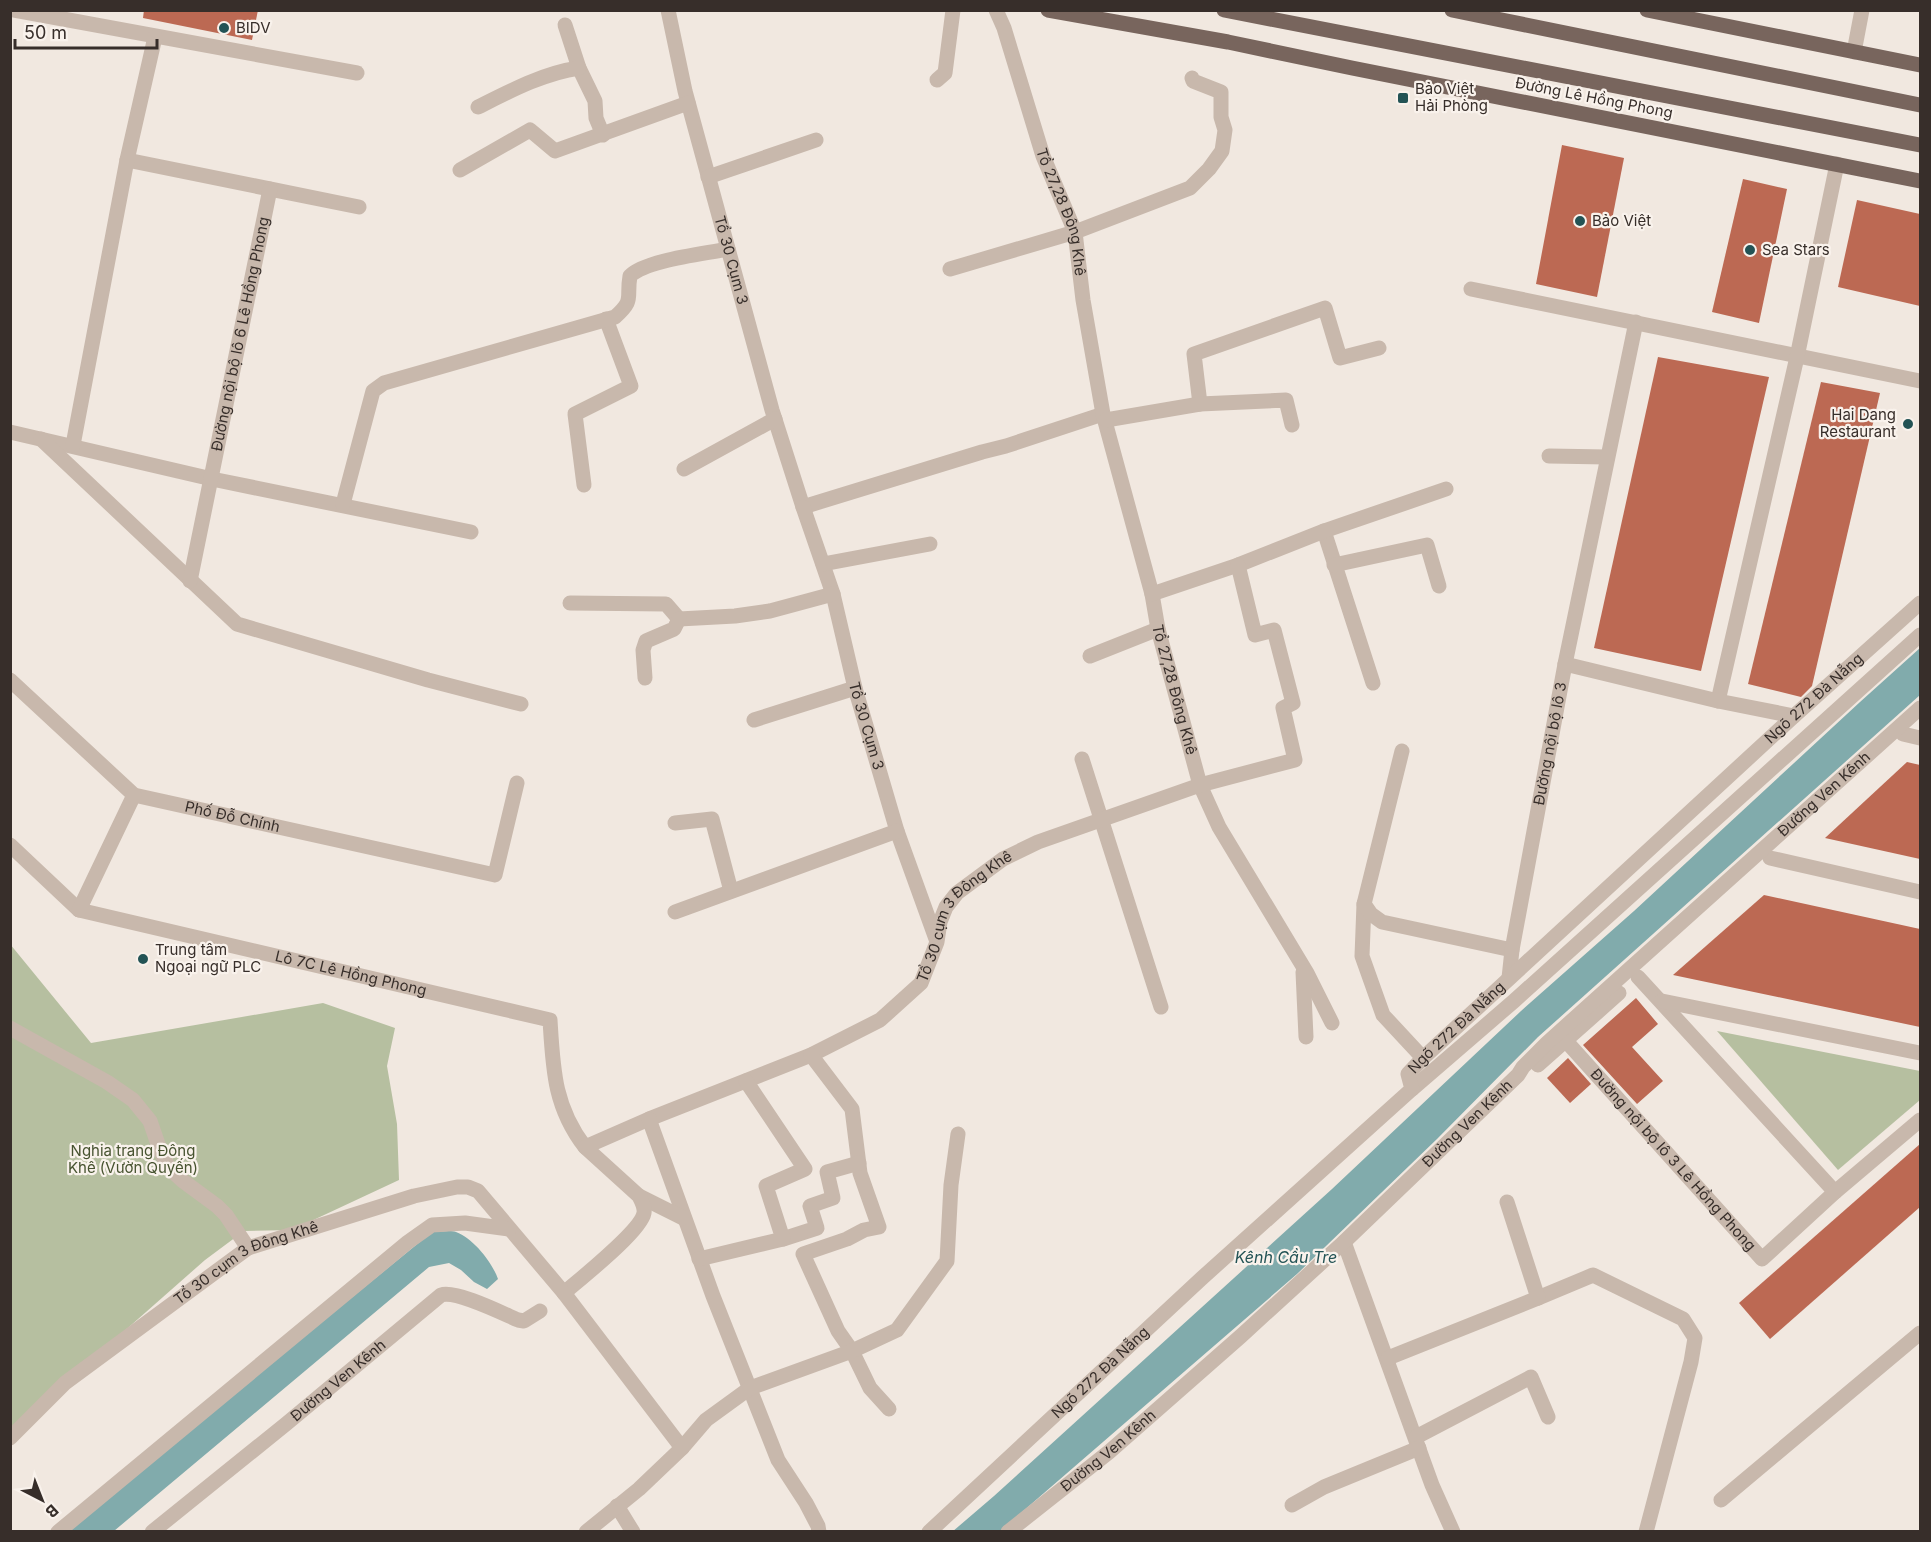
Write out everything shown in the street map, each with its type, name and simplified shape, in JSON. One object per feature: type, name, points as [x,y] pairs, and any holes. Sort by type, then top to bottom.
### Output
[{"type":"main road","name":"Đường Lê Hồng Phong","points":[[1048,10],[1228,42],[1920,181]]},
{"type":"main road","name":"Đường Lê Hồng Phong","points":[[1224,10],[1920,146]]},
{"type":"main road","points":[[1452,10],[1920,105]]},
{"type":"main road","points":[[1647,10],[1920,64]]},
{"type":"street","points":[[14,10],[357,73]]},
{"type":"street","name":"Tổ 30 Cụm 3","points":[[668,10],[688,103],[775,419],[833,594],[855,688],[897,831],[937,942]]},
{"type":"street","points":[[937,80],[945,73],[953,10]]},
{"type":"street","name":"Tổ 27,28 Đông Khê","points":[[996,10],[1004,28],[1043,156],[1075,231],[1083,300],[1104,417],[1200,784]]},
{"type":"street","points":[[1854,51],[1862,10]]},
{"type":"street","points":[[565,25],[579,68],[595,101],[597,118],[603,135]]},
{"type":"street","points":[[73,445],[127,160],[155,37]]},
{"type":"street","points":[[478,106],[556,72],[579,68]]},
{"type":"street","points":[[950,269],[1075,231],[1190,188],[1222,151],[1225,130],[1221,117],[1221,92],[1193,81],[1192,78]]},
{"type":"street","points":[[460,170],[530,130],[555,151],[688,103]]},
{"type":"street","points":[[708,177],[816,140]]},
{"type":"street","points":[[127,160],[358,207]]},
{"type":"street","points":[[1718,700],[1797,357],[1837,164]]},
{"type":"street","name":"Đường nội bộ lô 6 Lê Hồng Phong","points":[[190,580],[270,189]]},
{"type":"street","points":[[343,504],[373,391],[384,383],[615,317],[627,306],[630,276],[638,269],[728,249]]},
{"type":"street","points":[[1471,289],[1920,381]]},
{"type":"street","points":[[1200,404],[1194,354],[1325,308],[1340,358],[1379,348]]},
{"type":"street","points":[[584,485],[575,414],[631,386],[606,319]]},
{"type":"street","points":[[1565,664],[1636,322]]},
{"type":"street","points":[[803,507],[1104,417],[1200,404],[1286,400],[1293,425]]},
{"type":"street","points":[[684,469],[775,419]]},
{"type":"street","points":[[10,432],[212,479],[471,532]]},
{"type":"street","points":[[41,439],[237,624],[417,677],[521,704]]},
{"type":"street","points":[[1549,456],[1607,457]]},
{"type":"street","points":[[1152,594],[1446,489]]},
{"type":"street","points":[[1324,531],[1373,683]]},
{"type":"street","points":[[823,564],[930,544]]},
{"type":"street","points":[[1335,566],[1427,545],[1439,586]]},
{"type":"street","name":"Tổ 30 cụm 3 Đông Khê","points":[[585,1147],[649,1119],[811,1055],[880,1020],[921,982],[937,942],[940,922],[946,907],[957,893],[1003,859],[1038,842],[1200,784],[1294,760],[1283,708],[1293,703],[1274,630],[1255,635],[1238,565]]},
{"type":"street","points":[[679,619],[735,616],[833,594]]},
{"type":"street","points":[[570,603],[666,604],[679,619]]},
{"type":"street","name":"Ngõ 272 Đà Nẵng","points":[[929,1532],[1211,1270],[1412,1089],[1408,1074],[1423,1058],[1920,603]]},
{"type":"street","points":[[645,678],[643,650],[646,641],[675,629],[679,619]]},
{"type":"street","points":[[1090,656],[1158,629]]},
{"type":"street","points":[[1412,1089],[1514,1001],[1920,635]]},
{"type":"street","name":"Đường nội bộ lô 3","points":[[1509,978],[1512,950],[1565,664],[1794,716]]},
{"type":"street","points":[[10,680],[134,795],[79,910],[10,845]]},
{"type":"street","points":[[753,720],[855,688]]},
{"type":"street","name":"Đường Ven Kênh","points":[[1524,1073],[1523,1067],[1547,1043],[1920,708]]},
{"type":"street","name":"Đường Ven Kênh","points":[[1008,1532],[1109,1452],[1344,1242],[1524,1073],[1566,1041],[1770,858],[1920,718]]},
{"type":"street","points":[[1903,734],[1920,738]]},
{"type":"street","points":[[1402,751],[1365,903],[1362,956],[1383,1015],[1423,1058]]},
{"type":"street","points":[[1082,759],[1161,1007]]},
{"type":"street","name":"Phố Đỗ Chính","points":[[134,795],[495,875],[517,783]]},
{"type":"street","points":[[1200,784],[1220,827],[1303,966],[1332,1023]]},
{"type":"street","points":[[675,823],[712,819],[731,891]]},
{"type":"street","points":[[675,912],[897,831]]},
{"type":"street","points":[[1770,858],[1920,892]]},
{"type":"street","points":[[1365,903],[1371,914],[1382,922],[1512,950]]},
{"type":"street","name":"Lô 7C Lê Hồng Phong","points":[[79,910],[550,1020],[553,1073],[558,1093],[571,1130],[585,1147]]},
{"type":"street","points":[[1303,966],[1306,1037]]},
{"type":"street","points":[[1638,977],[1835,1192]]},
{"type":"street","points":[[1662,1001],[1920,1053]]},
{"type":"street","points":[[10,1028],[107,1082],[134,1100],[150,1121],[159,1150],[169,1168],[222,1210],[248,1248]]},
{"type":"street","name":"Đường nội bộ lô 3 Lê Hồng Phong","points":[[1566,1041],[1762,1259],[1835,1192],[1920,1120]]},
{"type":"street","points":[[811,1055],[852,1109],[860,1173],[879,1227],[864,1230],[847,1239],[803,1254],[838,1331],[852,1352],[870,1388],[889,1409]]},
{"type":"street","points":[[746,1081],[806,1169],[766,1186],[783,1239]]},
{"type":"street","points":[[649,1119],[683,1218],[778,1460],[806,1503],[819,1532]]},
{"type":"street","points":[[586,1532],[639,1489],[682,1448],[706,1420],[750,1388],[852,1352],[897,1330],[946,1261],[951,1185],[958,1134]]},
{"type":"street","points":[[585,1147],[639,1196],[683,1218]]},
{"type":"street","points":[[699,1259],[783,1239],[817,1228],[810,1206],[833,1198],[827,1172],[859,1162]]},
{"type":"street","name":"Tổ 30 cụm 3 Đông Khê","points":[[10,1438],[65,1383],[248,1248],[414,1196],[457,1187],[468,1187],[478,1191],[564,1293],[682,1448]]},
{"type":"street","points":[[564,1293],[634,1230],[644,1215],[644,1205],[639,1196]]},
{"type":"street","points":[[1507,1202],[1538,1298]]},
{"type":"street","points":[[58,1532],[408,1242],[432,1225],[465,1222],[509,1229]]},
{"type":"street","points":[[1344,1242],[1388,1358],[1432,1485],[1453,1532]]},
{"type":"street","points":[[1388,1358],[1593,1275],[1683,1319],[1695,1338],[1691,1362],[1646,1532]]},
{"type":"street","name":"Đường Ven Kênh","points":[[152,1532],[441,1295],[447,1293],[524,1321],[540,1311]]},
{"type":"street","points":[[1721,1500],[1920,1333]]},
{"type":"street","points":[[1292,1505],[1324,1487],[1418,1443],[1531,1377],[1548,1417]]},
{"type":"street","points":[[617,1506],[633,1532]]},
{"type":"green space","name":"Nghia trang Đông Khê (Vườn Quyến)","points":[[10,944],[91,1043],[323,1003],[395,1028],[387,1066],[397,1124],[399,1180],[292,1230],[244,1231],[205,1260],[11,1431]]},
{"type":"green space","points":[[1717,1031],[1920,1071],[1920,1100],[1838,1170]]},
{"type":"water","name":"Kênh Cầu Tre","points":[[1920,648],[1920,695],[1538,1037],[1437,1139],[1297,1274],[1000,1531],[952,1532],[1332,1189],[1521,1011],[1634,911]]},
{"type":"water","points":[[454,1231],[463,1235],[476,1245],[498,1279],[487,1289],[449,1263],[429,1267],[114,1531],[64,1532],[432,1232]]},
{"type":"building","name":"BIDV","points":[[144,10],[258,10],[252,40],[143,18]]},
{"type":"building","name":"Bảo Việt","points":[[1562,145],[1624,158],[1597,297],[1536,284]]},
{"type":"building","name":"Sea Stars","points":[[1743,179],[1787,189],[1759,323],[1712,312]]},
{"type":"building","points":[[1857,200],[1920,214],[1920,306],[1838,287]]},
{"type":"building","points":[[1658,357],[1769,377],[1701,671],[1594,648]]},
{"type":"building","points":[[1821,382],[1880,393],[1812,686],[1801,697],[1748,684]]},
{"type":"building","points":[[1907,762],[1920,765],[1920,859],[1825,838]]},
{"type":"building","points":[[1764,895],[1920,929],[1920,1027],[1673,975]]},
{"type":"building","points":[[1636,998],[1658,1024],[1632,1047],[1663,1081],[1637,1104],[1583,1045]]},
{"type":"building","points":[[1568,1058],[1591,1084],[1570,1103],[1547,1078]]},
{"type":"building","points":[[1920,1144],[1920,1207],[1770,1339],[1739,1303]]},
{"type":"place","name":"BIDV","points":[[224,28]]},
{"type":"place","name":"Bảo Việt Hải Phòng","points":[[1403,98]]},
{"type":"place","name":"Bảo Việt","points":[[1580,221]]},
{"type":"place","name":"Sea Stars","points":[[1750,250]]},
{"type":"place","name":"Hai Dang Restaurant","points":[[1908,424]]},
{"type":"place","name":"Trung tâm Ngoại ngữ PLC","points":[[143,959]]}]
